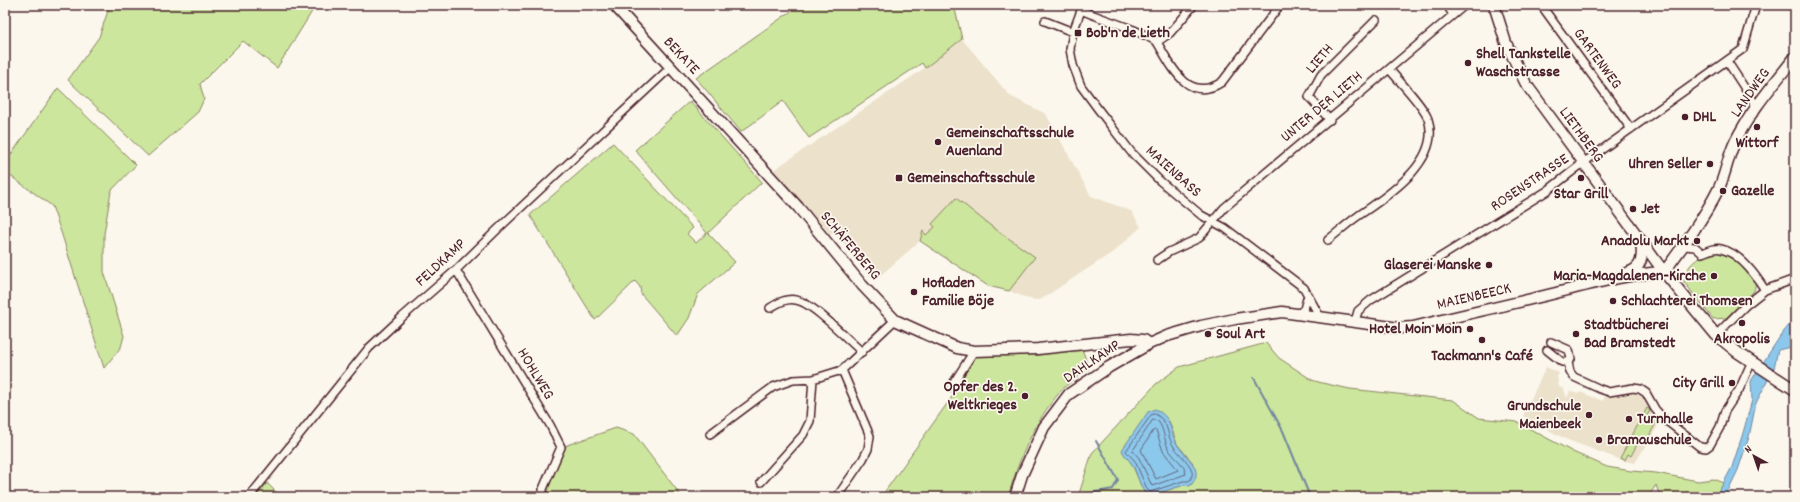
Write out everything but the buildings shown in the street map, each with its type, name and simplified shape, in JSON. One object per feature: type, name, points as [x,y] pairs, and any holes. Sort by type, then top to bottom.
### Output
[{"type":"street","name":"BEKATE","points":[[614,5],[726,128]]},
{"type":"street","points":[[1157,42],[1170,33],[1194,5]]},
{"type":"street","points":[[1082,8],[1109,22],[1144,33],[1157,42],[1172,67],[1185,82],[1194,88],[1204,89],[1214,87],[1222,82],[1280,5]]},
{"type":"street","points":[[1447,5],[1453,15]]},
{"type":"street","name":"UNTER DER LIETH","points":[[1157,260],[1169,252],[1199,238],[1224,208],[1465,5]]},
{"type":"street","name":"LIETHBERG","points":[[1494,5],[1506,44],[1517,68],[1536,100],[1664,272],[1716,335],[1795,390]]},
{"type":"street","name":"GARTENWEG","points":[[1541,5],[1631,129]]},
{"type":"street","name":"ROSENSTRASSE","points":[[1355,322],[1358,311],[1371,300],[1547,191],[1583,163],[1743,49],[1756,5]]},
{"type":"street","name":"MAIENBASS","points":[[1082,8],[1073,32],[1070,49],[1073,65],[1081,86],[1098,109],[1139,161],[1160,181],[1212,222],[1225,228],[1304,288],[1320,317]]},
{"type":"street","name":"LIETH","points":[[1330,120],[1309,98],[1321,75],[1376,20]]},
{"type":"street","points":[[1045,21],[1073,32]]},
{"type":"street","name":"LANDWEG","points":[[1664,272],[1685,246],[1719,187],[1735,142],[1757,107],[1795,57]]},
{"type":"street","points":[[1727,61],[1757,107]]},
{"type":"street","name":"FELDKAMP","points":[[249,497],[370,348],[400,319],[456,270],[671,67]]},
{"type":"street","points":[[1328,240],[1357,216],[1384,199],[1407,179],[1428,147],[1430,136],[1428,118],[1389,69]]},
{"type":"street","name":"SCHÄFERBERG","points":[[726,128],[822,236],[862,285],[895,320],[957,348],[974,351],[1038,349],[1131,339],[1143,340],[1149,344]]},
{"type":"street","points":[[1610,278],[1638,268],[1642,262],[1643,254],[1641,240]]},
{"type":"street","points":[[1685,246],[1695,247],[1702,253],[1720,248],[1728,252],[1746,265],[1765,290]]},
{"type":"street","name":"HOHLWEG","points":[[456,270],[550,425],[561,447],[543,489],[543,497]]},
{"type":"street","name":"MAIENBEECK","points":[[1149,344],[1167,336],[1235,319],[1282,312],[1399,328],[1413,327],[1562,292],[1610,278],[1664,272]]},
{"type":"street","points":[[1716,335],[1746,305],[1765,290],[1795,279]]},
{"type":"street","points":[[1298,314],[1304,309],[1308,295]]},
{"type":"street","points":[[770,308],[787,300],[798,300],[812,307],[862,352]]},
{"type":"street","points":[[710,434],[773,387],[793,380],[813,379],[842,370],[895,320]]},
{"type":"street","points":[[1551,342],[1569,350],[1571,355],[1568,362],[1570,372],[1574,377],[1612,392],[1634,388],[1640,389],[1646,394],[1655,409],[1663,418],[1700,447],[1706,448],[1710,445],[1720,427],[1725,411],[1756,364]]},
{"type":"street","name":"DAHLKAMP","points":[[1015,497],[1022,475],[1044,426],[1069,394],[1109,367],[1149,344]]},
{"type":"street","points":[[1547,350],[1562,362],[1568,362]]},
{"type":"street","points":[[951,387],[974,351]]},
{"type":"street","points":[[837,497],[863,460],[868,449],[870,436],[842,370]]},
{"type":"street","points":[[761,482],[803,435],[810,421],[813,379]]},
{"type":"shaded area","name":"Gemeinschaftsschule Auenland","points":[[962,39],[1010,96],[1046,114],[1091,196],[1131,211],[1141,227],[1113,252],[1040,300],[1029,299],[1009,291],[988,286],[920,241],[875,280],[836,234],[829,233],[772,171],[919,72]]},
{"type":"shaded area","name":"Grundschule Maienbeek","points":[[1546,367],[1559,373],[1557,377],[1559,387],[1564,389],[1567,398],[1570,391],[1578,394],[1580,392],[1603,401],[1605,395],[1614,396],[1630,392],[1636,393],[1644,398],[1653,415],[1661,421],[1635,463],[1624,461],[1565,439],[1523,416]]},
{"type":"green space","points":[[110,5],[316,5],[277,68],[243,41],[200,84],[204,99],[198,112],[148,156],[68,80],[99,37]]},
{"type":"green space","points":[[800,5],[954,5],[962,39],[925,68],[922,63],[809,138],[783,101],[741,132],[696,78]]},
{"type":"green space","points":[[58,88],[136,165],[111,191],[104,234],[104,272],[124,336],[121,347],[104,368],[52,206],[5,172],[5,163]]},
{"type":"green space","points":[[690,101],[762,182],[708,233],[735,262],[698,294],[689,318],[677,336],[641,294],[640,287],[635,281],[595,320],[530,215],[613,143],[693,228],[687,234],[696,243],[707,233],[635,150]]},
{"type":"green space","points":[[956,198],[987,223],[1035,257],[1009,291],[988,286],[920,241],[923,231],[926,235],[935,227],[932,224]]},
{"type":"green space","points":[[1720,251],[1729,255],[1745,267],[1753,277],[1755,285],[1754,291],[1726,318],[1713,319],[1684,282],[1688,269],[1696,260]]},
{"type":"green space","points":[[1266,343],[1279,358],[1312,380],[1350,389],[1453,400],[1479,418],[1517,422],[1573,452],[1607,467],[1656,473],[1698,481],[1714,479],[1724,483],[1716,497],[1689,497],[1693,494],[1686,492],[1681,497],[1660,497],[1656,485],[1648,497],[1411,497],[1391,492],[1375,497],[1078,497],[1092,453],[1156,384],[1179,367]],"holes":[[[1169,421],[1177,444],[1193,463],[1184,485],[1149,496],[1144,492],[1131,462]]]},
{"type":"green space","points":[[1082,349],[1089,368],[1063,389],[1042,416],[1022,455],[1008,497],[881,497],[956,391],[975,353],[1038,355]]},
{"type":"green space","points":[[1647,408],[1650,410],[1647,416],[1657,421],[1646,442],[1640,439],[1631,456],[1628,454],[1625,460],[1620,458]]},
{"type":"green space","points":[[616,428],[634,434],[682,497],[551,497],[547,492],[560,456],[567,445]]},
{"type":"green space","points":[[267,483],[281,497],[256,497]]},
{"type":"water","points":[[1795,318],[1795,346],[1778,350],[1774,368],[1756,403],[1749,437],[1738,470],[1725,497],[1716,497],[1732,467],[1743,433],[1752,400],[1751,381],[1781,335]]},
{"type":"water","points":[[1155,409],[1168,420],[1177,444],[1192,464],[1196,474],[1195,480],[1190,486],[1184,485],[1149,496],[1145,493],[1134,467],[1122,450],[1148,412]]},
{"type":"waterway","points":[[1254,378],[1283,431],[1310,497]]},
{"type":"waterway","points":[[1085,497],[1085,494],[1113,489],[1118,480],[1096,441]]},
{"type":"place","name":"Bob'n de Lieth","points":[[1078,33]]},
{"type":"place","name":"Shell Tankstelle Waschstrasse","points":[[1468,63]]},
{"type":"place","name":"DHL","points":[[1685,117]]},
{"type":"place","name":"Wittorf","points":[[1757,127]]},
{"type":"place","name":"Gemeinschaftsschule Auenland","points":[[938,142]]},
{"type":"place","name":"Uhren Seller","points":[[1710,164]]},
{"type":"place","name":"Gemeinschaftsschule","points":[[899,178]]},
{"type":"place","name":"Star Grill","points":[[1581,178]]},
{"type":"place","name":"Gazelle","points":[[1723,191]]},
{"type":"place","name":"Jet","points":[[1633,209]]},
{"type":"place","name":"Anadolu Markt","points":[[1697,241]]},
{"type":"place","name":"Glaserei Manske","points":[[1489,265]]},
{"type":"place","name":"Maria-Magdalenen-Kirche","points":[[1714,276]]},
{"type":"place","name":"Hofladen Familie Böje","points":[[914,292]]},
{"type":"place","name":"Schlachterei Thomsen","points":[[1613,301]]},
{"type":"place","name":"Akropolis","points":[[1742,323]]},
{"type":"place","name":"Hotel Moin Moin","points":[[1470,329]]},
{"type":"place","name":"Soul Art","points":[[1208,334]]},
{"type":"place","name":"Stadtbücherei Bad Bramstedt","points":[[1576,334]]},
{"type":"place","name":"Tackmann's Café","points":[[1482,340]]},
{"type":"place","name":"City Grill","points":[[1732,383]]},
{"type":"place","name":"Opfer des 2. Weltkrieges","points":[[1025,396]]},
{"type":"place","name":"Grundschule Maienbeek","points":[[1589,415]]},
{"type":"place","name":"Turnhalle","points":[[1629,419]]},
{"type":"place","name":"Bramauschule","points":[[1599,440]]}]
